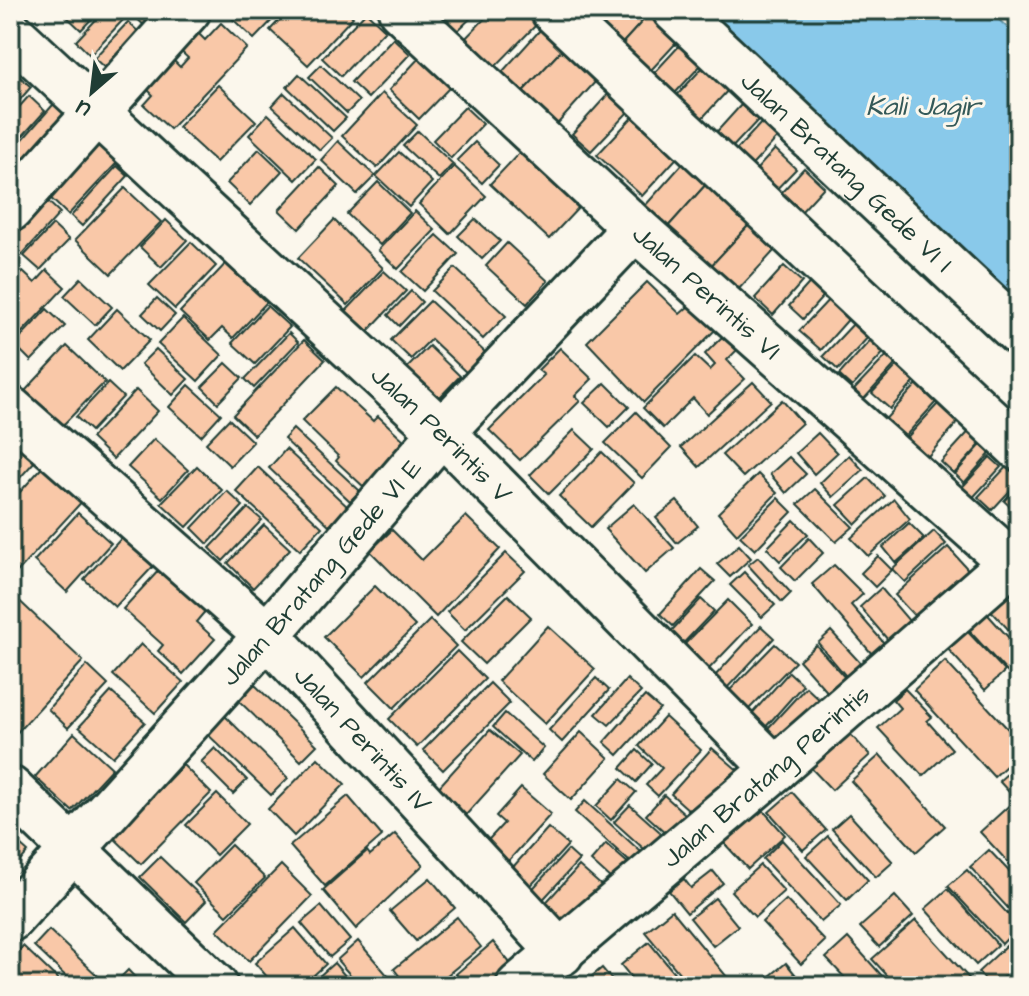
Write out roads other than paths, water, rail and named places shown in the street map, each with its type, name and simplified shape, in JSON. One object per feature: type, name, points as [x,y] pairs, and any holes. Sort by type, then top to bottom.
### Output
[{"type":"street","points":[[10,209],[188,10]]},
{"type":"street","name":"Jalan Perintis VI","points":[[401,10],[635,228],[1015,566]]},
{"type":"street","points":[[553,10],[1019,448]]},
{"type":"street","name":"Jalan Bratang Gede VI I","points":[[675,10],[1019,333]]},
{"type":"street","name":"Jalan Perintis V","points":[[10,32],[442,432],[775,769]]},
{"type":"street","name":"Jalan Bratang Gede VI E","points":[[10,919],[267,635],[442,432],[635,228]]},
{"type":"street","name":"Jalan Perintis IV","points":[[10,409],[267,635],[561,953]]},
{"type":"street","name":"Jalan Bratang Perintis","points":[[519,986],[1015,566]]},
{"type":"street","points":[[10,789],[215,986]]},
{"type":"water","name":"Kali Jagir","points":[[688,10],[988,10],[1019,38],[1019,330]]}]
